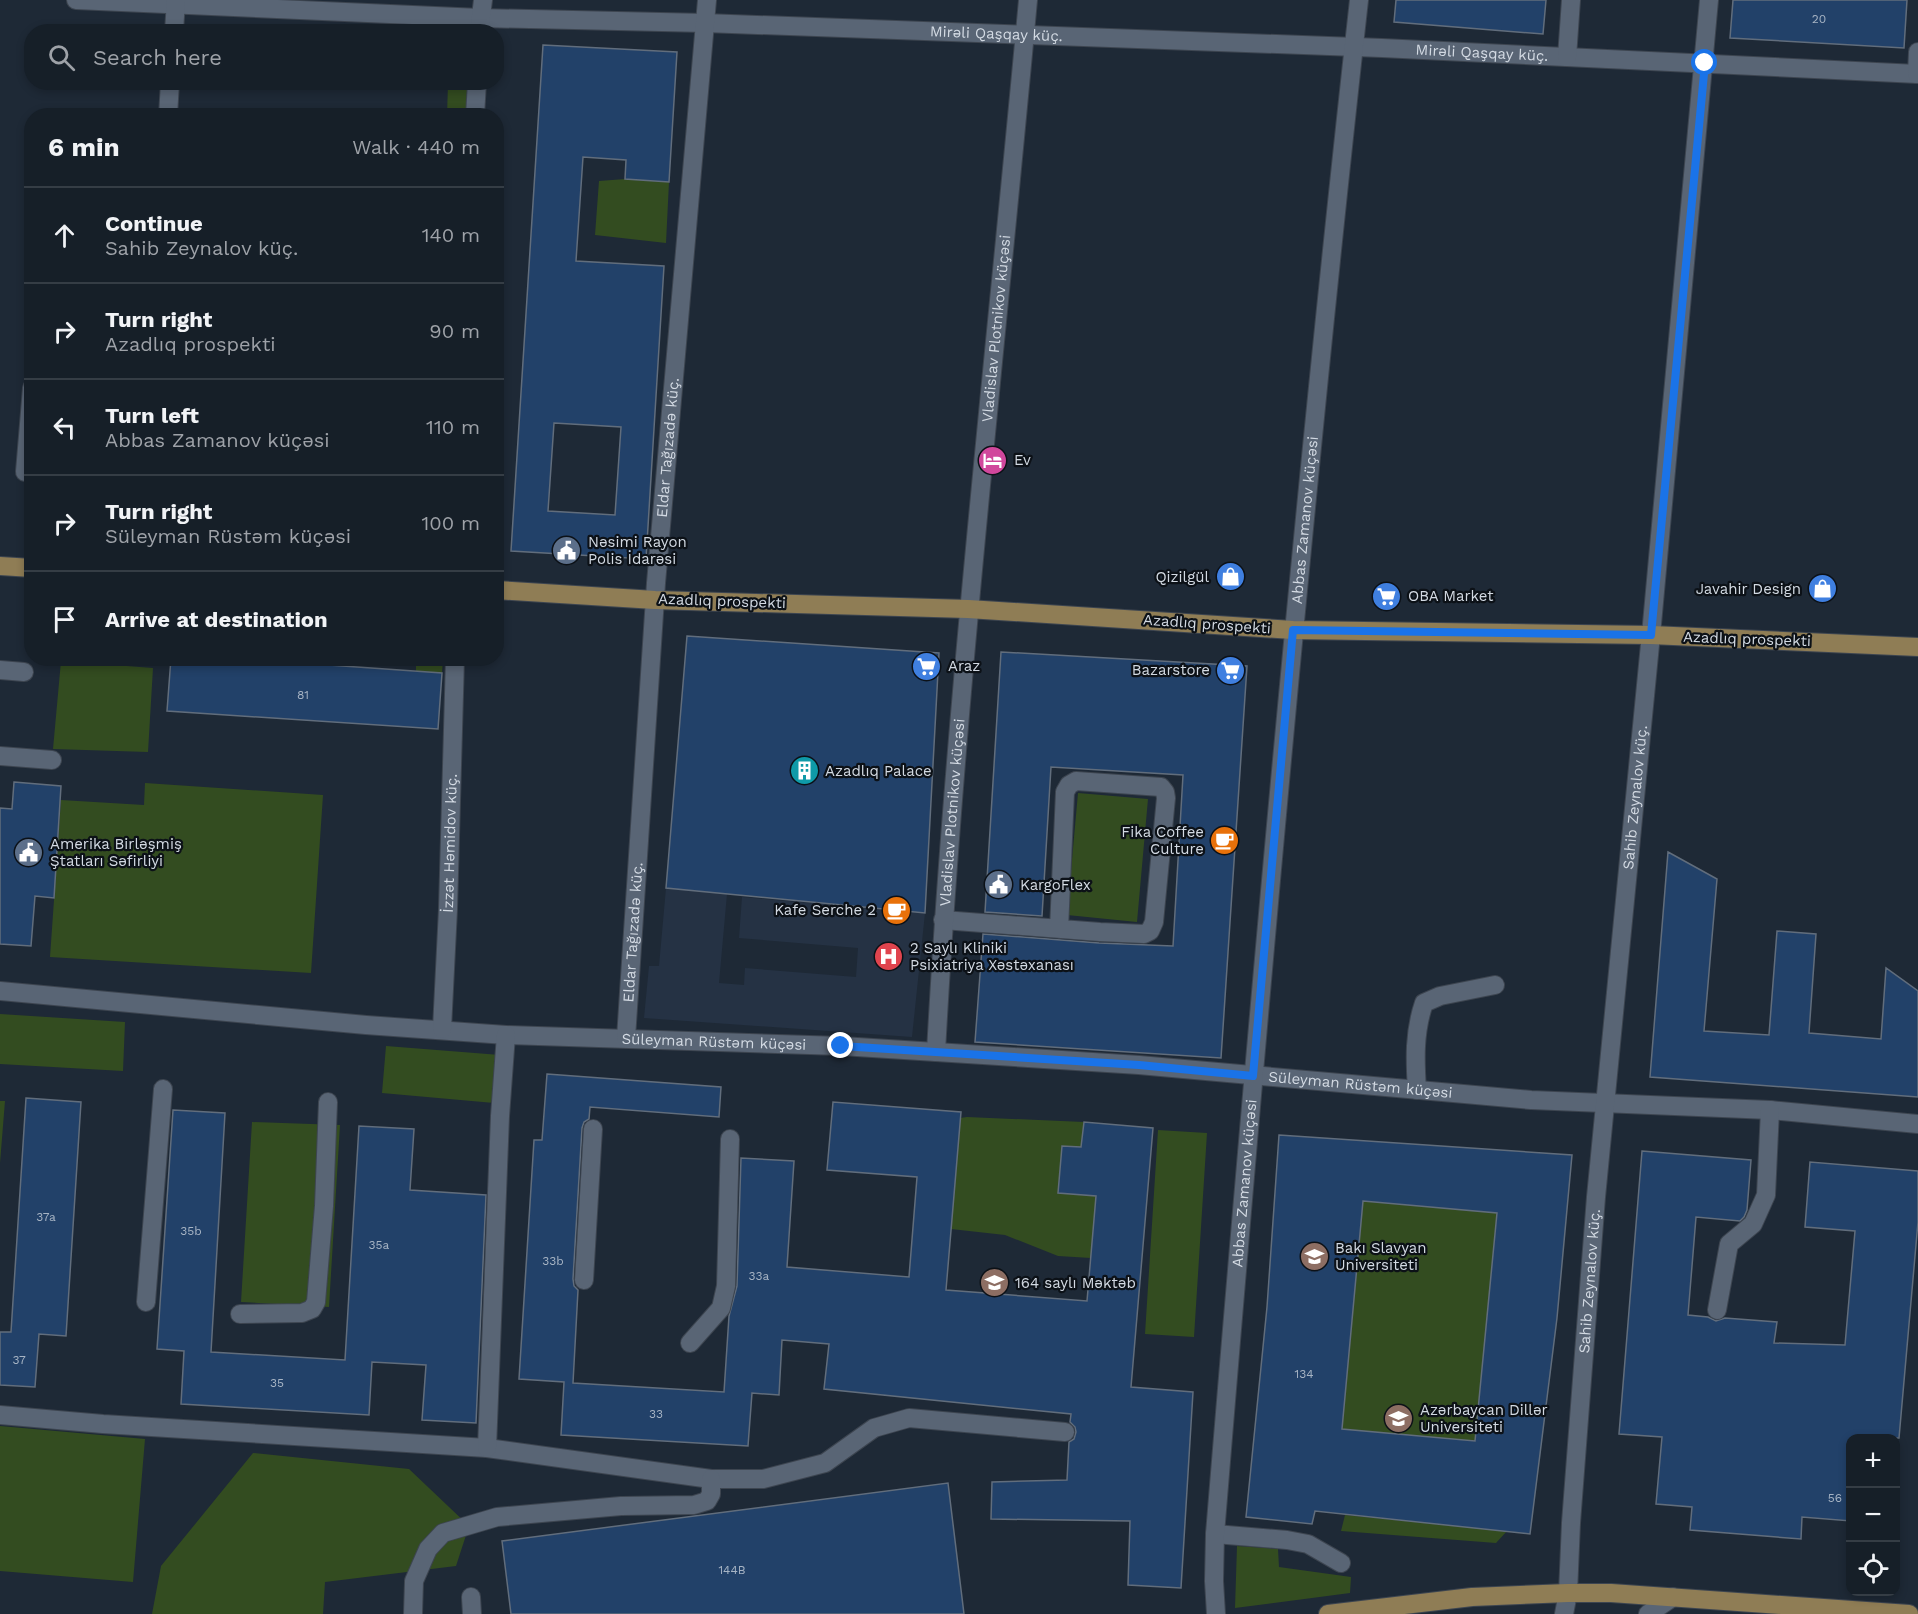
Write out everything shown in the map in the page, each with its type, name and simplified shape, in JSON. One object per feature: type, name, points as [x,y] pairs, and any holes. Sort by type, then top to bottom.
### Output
[{"type":"main road","points":[[0,566],[24,568]]},
{"type":"main road","name":"Azadlıq prospekti","points":[[504,591],[655,600],[968,609],[1293,630],[1651,635],[1918,647]]},
{"type":"main road","points":[[1328,1614],[1472,1597],[1568,1593],[1673,1597],[1785,1610],[1909,1614]]},
{"type":"street","name":"Mirəli Qaşqay küç.","points":[[76,0],[1353,47],[1918,74]]},
{"type":"street","name":"Eldar Tağızadə küç.","points":[[626,1038],[655,600],[707,0]]},
{"type":"street","name":"Vladislav Plotnikov küçəsi","points":[[936,1052],[943,920],[968,609],[1028,0]]},
{"type":"street","name":"Abbas Zamanov küçəsi","points":[[1216,1614],[1215,1534],[1253,1076],[1293,630],[1359,0]]},
{"type":"street","points":[[1567,57],[1571,0]]},
{"type":"street","name":"Sahib Zeynalov küç.","points":[[1564,1614],[1568,1593],[1571,1523],[1605,1104],[1705,63],[1709,0]]},
{"type":"street","points":[[174,24],[175,3]]},
{"type":"street","points":[[1918,52],[1918,74]]},
{"type":"street","points":[[168,108],[170,90]]},
{"type":"street","points":[[475,108],[477,90]]},
{"type":"street","name":"İzzət Həmidov küç.","points":[[442,1029],[455,666]]},
{"type":"street","points":[[0,670],[24,672]]},
{"type":"street","points":[[0,756],[52,760]]},
{"type":"street","points":[[943,920],[1059,929],[1144,934],[1150,931],[1154,922],[1166,798],[1161,787],[1076,781],[1069,785],[1065,792],[1059,929]]},
{"type":"street","points":[[1417,1090],[1415,1058],[1417,1023],[1424,1003],[1440,996],[1495,985]]},
{"type":"street","name":"Süleyman Rüstəm küçəsi","points":[[0,991],[506,1035],[936,1052],[1139,1065],[1605,1104],[1770,1110],[1918,1124]]},
{"type":"street","points":[[487,1448],[500,1116],[506,1035]]},
{"type":"street","points":[[146,1302],[163,1089]]},
{"type":"street","points":[[240,1314],[302,1313],[312,1310],[316,1302],[324,1206],[327,1102]]},
{"type":"street","points":[[1717,1310],[1730,1244],[1753,1224],[1766,1195],[1770,1110]]},
{"type":"street","points":[[584,1280],[593,1129]]},
{"type":"street","points":[[690,1343],[721,1308],[726,1286],[730,1139]]},
{"type":"street","points":[[0,1415],[103,1424],[487,1448],[711,1479],[764,1479],[825,1463],[874,1428],[909,1418],[1065,1431]]},
{"type":"street","points":[[413,1614],[414,1581],[428,1550],[443,1533],[497,1517],[621,1506],[694,1505],[707,1502],[711,1494],[711,1479]]},
{"type":"street","points":[[1215,1534],[1287,1540],[1308,1545],[1341,1563]]},
{"type":"street","points":[[1648,1614],[1673,1597]]},
{"type":"shaded area","name":"2 Saylı Kliniki Psixiatriya Xəstəxanası","points":[[666,888],[727,894],[719,983],[744,985],[745,968],[856,977],[858,948],[739,938],[742,897],[925,913],[912,1037],[644,1018],[649,966],[659,966]]},
{"type":"green space","points":[[448,90],[477,90],[475,108],[447,108]]},
{"type":"green space","points":[[625,179],[669,182],[666,243],[595,235],[599,181]]},
{"type":"green space","points":[[61,666],[153,668],[148,752],[53,749]]},
{"type":"green space","points":[[416,666],[442,666],[442,673],[416,671]]},
{"type":"green space","points":[[145,783],[323,795],[311,973],[50,957],[61,800],[144,805]]},
{"type":"green space","points":[[1078,793],[1148,799],[1137,922],[1067,915]]},
{"type":"green space","points":[[0,1014],[125,1022],[123,1071],[0,1064]]},
{"type":"green space","points":[[386,1046],[500,1055],[494,1103],[382,1093]]},
{"type":"green space","points":[[0,1101],[5,1101],[0,1163]]},
{"type":"green space","points":[[960,1118],[1084,1122],[1081,1147],[1062,1146],[1058,1192],[1096,1196],[1091,1258],[1058,1256],[1005,1235],[951,1229]]},
{"type":"green space","points":[[252,1122],[340,1125],[329,1307],[241,1302]]},
{"type":"green space","points":[[1158,1130],[1207,1133],[1194,1337],[1145,1334]]},
{"type":"green space","points":[[1363,1201],[1497,1213],[1475,1441],[1342,1429]]},
{"type":"green space","points":[[0,1426],[145,1439],[133,1582],[0,1571]]},
{"type":"green space","points":[[253,1453],[409,1469],[469,1526],[456,1566],[325,1582],[323,1614],[152,1614],[161,1566]]},
{"type":"green space","points":[[1345,1515],[1507,1531],[1496,1543],[1341,1531]]},
{"type":"green space","points":[[1237,1546],[1278,1549],[1279,1567],[1351,1577],[1350,1593],[1235,1608]]},
{"type":"building","points":[[1396,0],[1546,0],[1543,34],[1394,22]]},
{"type":"building","points":[[1733,0],[1907,0],[1904,48],[1730,38]]},
{"type":"building","points":[[543,45],[677,52],[669,182],[625,179],[626,160],[583,157],[576,261],[664,266],[646,559],[511,551]],"holes":[[[554,423],[621,427],[615,515],[548,511]]]},
{"type":"building","name":"Azadlıq Palace","points":[[687,636],[939,653],[925,913],[666,888]]},
{"type":"building","points":[[1001,652],[1247,666],[1221,1058],[975,1042],[983,934],[1173,946],[1183,775],[1051,767],[1042,916],[985,912]]},
{"type":"building","points":[[170,666],[342,666],[442,673],[438,729],[167,711]]},
{"type":"building","name":"Amerika Birləşmiş Ştatları Səfirliyi","points":[[14,782],[61,786],[54,898],[35,896],[31,946],[0,944],[0,808],[12,809]]},
{"type":"building","points":[[1668,852],[1717,879],[1704,1031],[1769,1035],[1777,931],[1816,934],[1809,1033],[1881,1039],[1886,968],[1918,991],[1918,1097],[1650,1077]]},
{"type":"building","points":[[547,1074],[721,1087],[719,1117],[590,1107],[589,1119],[584,1122],[582,1128],[573,1279],[574,1286],[578,1290],[573,1383],[724,1392],[729,1316],[737,1286],[741,1158],[794,1161],[787,1267],[909,1277],[917,1177],[827,1170],[833,1102],[961,1112],[946,1290],[1087,1301],[1096,1196],[1058,1193],[1062,1146],[1081,1147],[1084,1122],[1153,1128],[1131,1387],[1193,1392],[1181,1588],[1128,1585],[1130,1521],[991,1519],[992,1482],[1067,1480],[1069,1442],[1074,1439],[1076,1432],[1070,1422],[1071,1414],[824,1389],[829,1344],[782,1340],[779,1395],[752,1393],[748,1446],[561,1435],[564,1382],[519,1379],[534,1140],[542,1140]]},
{"type":"building","points":[[26,1098],[81,1102],[66,1336],[39,1334],[35,1387],[0,1385],[0,1332],[11,1332]]},
{"type":"building","points":[[173,1110],[225,1113],[211,1352],[345,1360],[359,1126],[414,1129],[410,1190],[486,1195],[476,1423],[422,1420],[426,1365],[372,1362],[369,1415],[181,1404],[184,1351],[157,1349]]},
{"type":"building","points":[[1279,1135],[1572,1155],[1557,1318],[1530,1534],[1315,1511],[1312,1524],[1246,1517],[1267,1307]],"holes":[[[1363,1201],[1497,1213],[1475,1441],[1342,1429]]]},
{"type":"building","points":[[1642,1151],[1751,1160],[1747,1210],[1744,1217],[1740,1221],[1696,1217],[1688,1315],[1708,1317],[1716,1321],[1725,1318],[1777,1322],[1774,1343],[1845,1345],[1855,1231],[1805,1227],[1810,1162],[1918,1171],[1918,1222],[1899,1434],[1846,1434],[1846,1521],[1802,1517],[1801,1539],[1690,1530],[1692,1507],[1656,1504],[1662,1437],[1619,1434]]},
{"type":"building","points":[[948,1483],[964,1614],[511,1614],[502,1541]]},
{"type":"place","name":"Ev","points":[[993,460]]},
{"type":"place","name":"Nəsimi Rayon Polis İdarəsi","points":[[567,551]]},
{"type":"place","name":"Qizilgül","points":[[1230,577]]},
{"type":"place","name":"Javahir Design","points":[[1822,589]]},
{"type":"place","name":"OBA Market","points":[[1387,596]]},
{"type":"place","name":"Araz","points":[[927,666]]},
{"type":"place","name":"Bazarstore","points":[[1231,670]]},
{"type":"place","name":"Azadlıq Palace","points":[[804,771]]},
{"type":"place","name":"Fika Coffee Culture","points":[[1225,841]]},
{"type":"place","name":"Amerika Birləşmiş Ştatları Səfirliyi","points":[[29,853]]},
{"type":"place","name":"KargoFlex","points":[[999,885]]},
{"type":"place","name":"Kafe Serche 2","points":[[897,910]]},
{"type":"place","name":"2 Saylı Kliniki Psixiatriya Xəstəxanası","points":[[889,957]]},
{"type":"place","name":"Bakı Slavyan Universiteti","points":[[1314,1257]]},
{"type":"place","name":"164 saylı Məktəb","points":[[994,1283]]},
{"type":"place","name":"Azərbaycan Dillər Universiteti","points":[[1399,1419]]},
{"type":"route","points":[[841,1046],[1139,1065],[1253,1076],[1293,630],[1651,635],[1705,63]]}]
